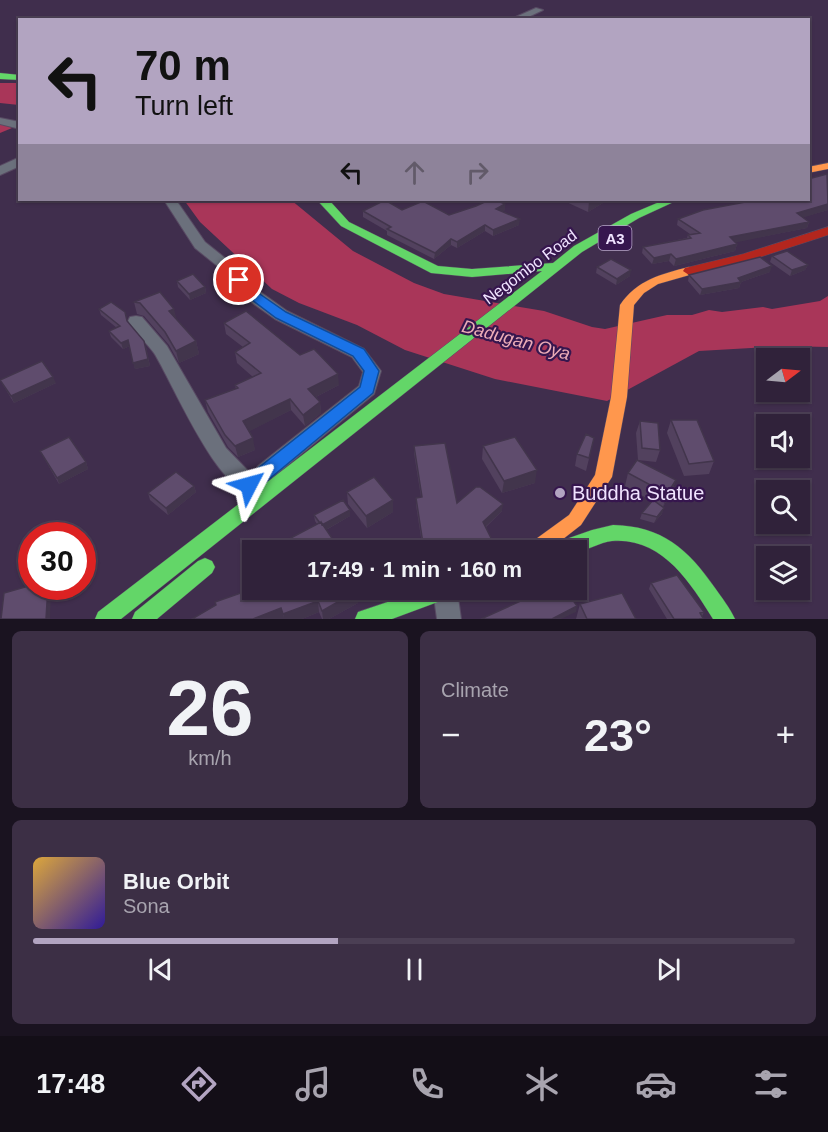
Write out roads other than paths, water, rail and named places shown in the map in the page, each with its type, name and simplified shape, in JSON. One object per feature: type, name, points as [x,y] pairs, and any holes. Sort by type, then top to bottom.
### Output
[{"type":"main road","points":[[0,76],[18,78]]},
{"type":"main road","points":[[810,164],[828,160]]},
{"type":"main road","points":[[810,170],[828,166]]},
{"type":"main road","points":[[323,201],[345,224],[435,270],[472,273],[556,267]]},
{"type":"main road","name":"Negombo Road","points":[[105,619],[423,380],[536,287],[556,267],[617,226],[661,201]]},
{"type":"main road","name":"Negombo Road","points":[[536,287],[626,231],[688,202]]},
{"type":"main road","points":[[549,540],[575,520],[603,477],[619,397],[627,305],[634,293],[652,280],[747,257],[828,231]]},
{"type":"main road","points":[[587,541],[613,533],[638,534],[654,538],[675,552],[688,566],[725,619]]},
{"type":"main road","points":[[142,619],[216,557]]},
{"type":"main road","points":[[365,619],[418,600]]},
{"type":"street","points":[[518,18],[539,10]]},
{"type":"street","points":[[0,121],[18,126]]},
{"type":"street","points":[[0,171],[18,162]]},
{"type":"street","points":[[128,602],[173,547],[367,389],[372,371],[358,353],[281,315],[253,295],[225,264],[200,245],[171,201]]},
{"type":"street","points":[[136,321],[161,350],[219,454],[249,485]]},
{"type":"street","points":[[447,600],[448,619]]},
{"type":"water","points":[[0,83],[18,83],[18,105],[0,103]]},
{"type":"water","name":"Dadugan Oya","points":[[185,201],[292,201],[353,251],[414,283],[444,294],[544,311],[605,329],[667,315],[692,315],[709,310],[722,312],[763,307],[772,309],[820,301],[828,296],[828,347],[784,346],[699,351],[607,401],[495,379],[405,350],[357,325],[299,303],[272,289],[200,222]]},
{"type":"waterway","points":[[0,129],[6,128]]},
{"type":"place","name":"Buddha Statue","points":[[560,493]]}]
